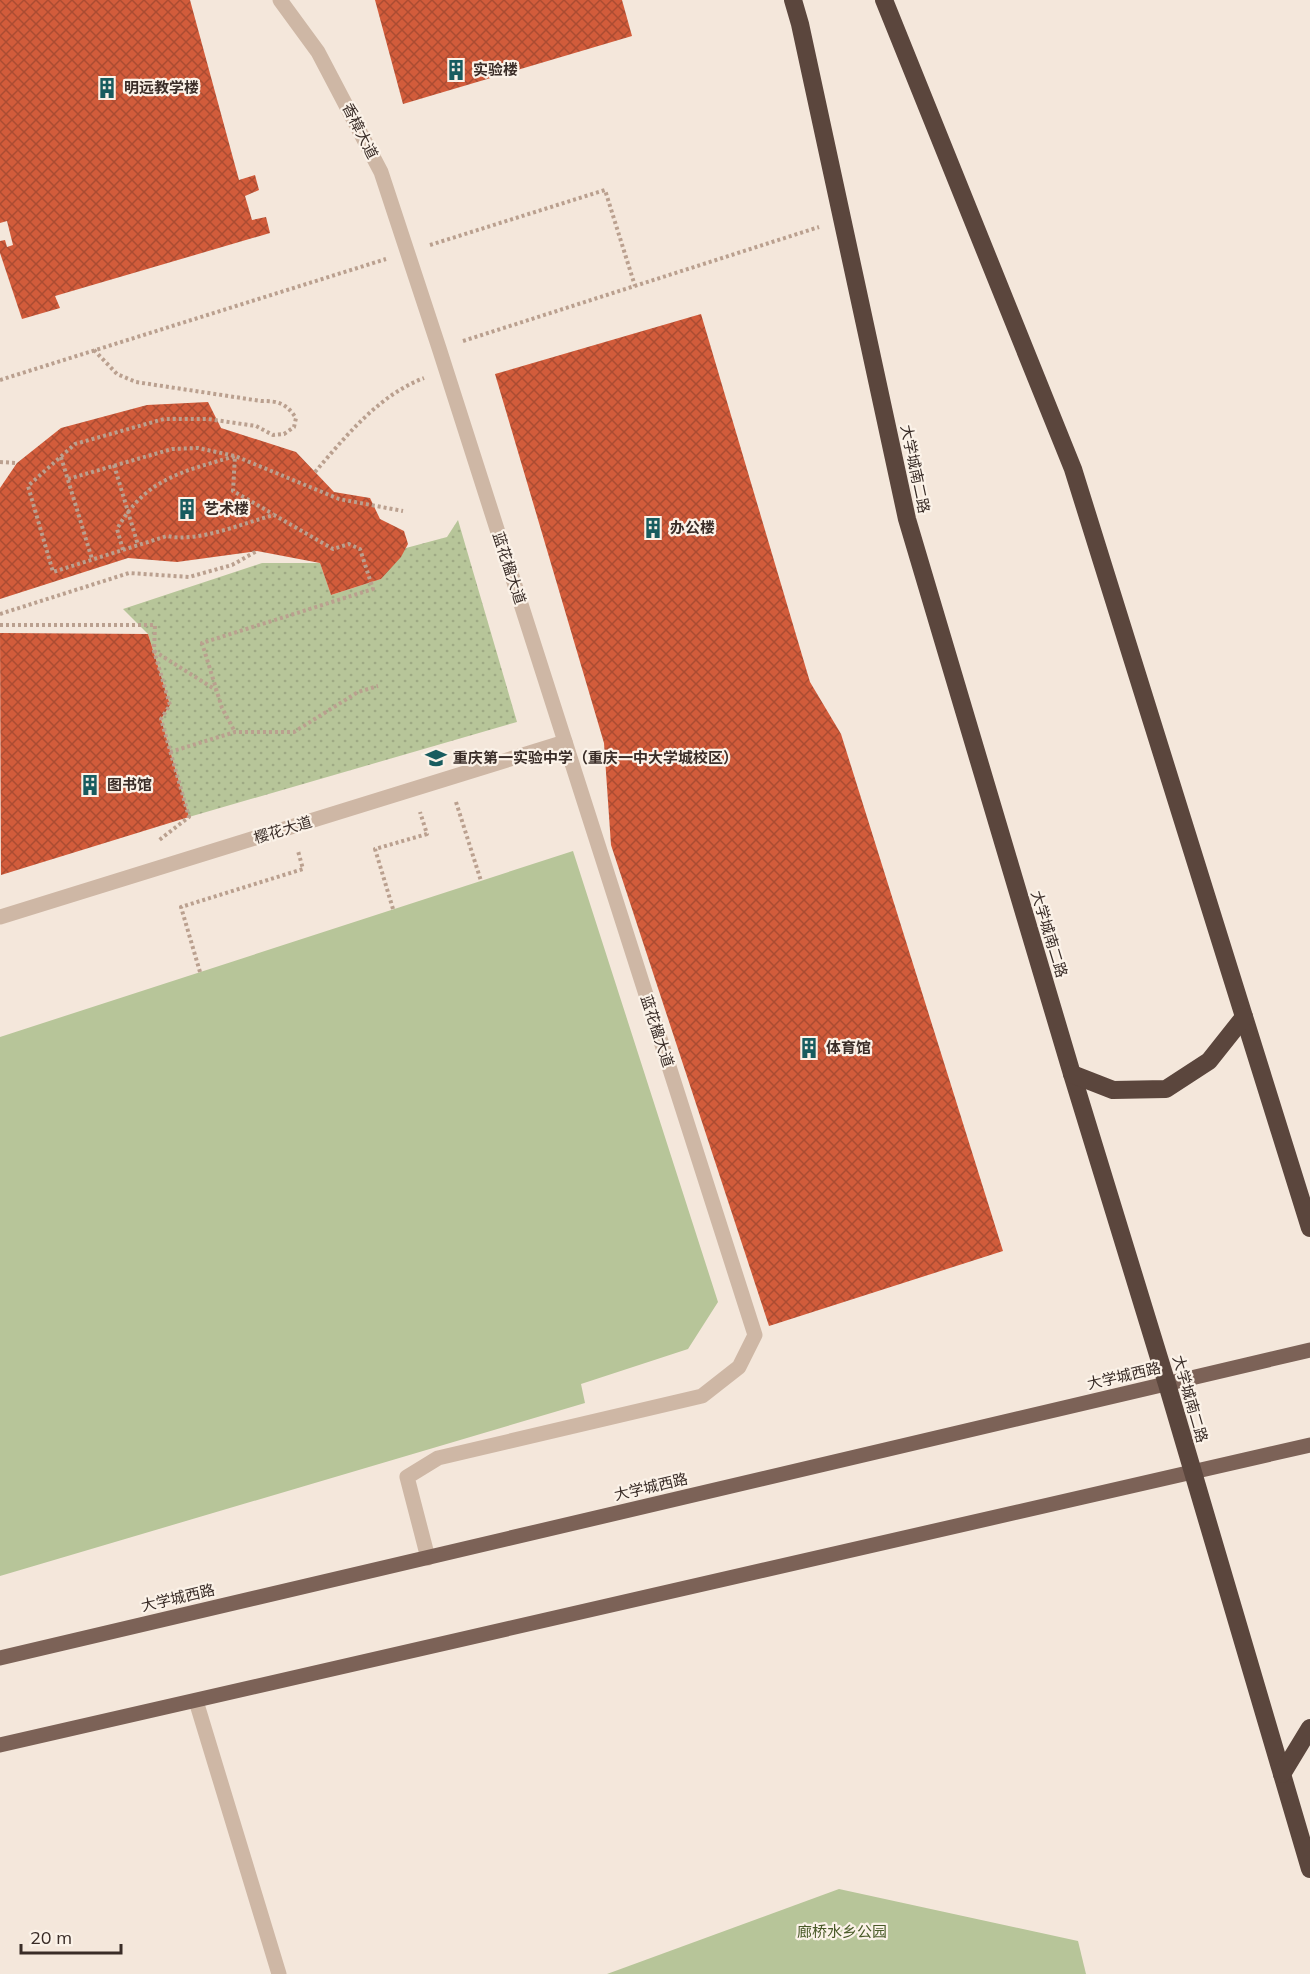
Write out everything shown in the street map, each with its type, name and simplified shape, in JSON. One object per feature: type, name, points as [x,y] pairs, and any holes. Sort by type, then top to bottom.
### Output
[{"type":"highway","name":"大学城南二路","points":[[793,0],[907,519],[1310,1869]]},
{"type":"highway","points":[[884,0],[1073,469],[1310,1228]]},
{"type":"highway","points":[[1072,1074],[1113,1090],[1166,1089],[1209,1061],[1244,1017]]},
{"type":"highway","points":[[1282,1774],[1310,1728]]},
{"type":"main road","name":"大学城西路","points":[[0,1658],[1310,1350]]},
{"type":"main road","points":[[0,1745],[1310,1445]]},
{"type":"street","name":"香樟大道","points":[[280,0],[318,52],[381,171],[416,275]]},
{"type":"street","name":"蓝花楹大道","points":[[416,275],[755,1335],[739,1367],[702,1396],[438,1458],[407,1477],[428,1558]]},
{"type":"street","name":"樱花大道","points":[[0,917],[565,742]]},
{"type":"street","points":[[196,1701],[278,1971]]},
{"type":"path","points":[[0,380],[604,190],[635,286]]},
{"type":"path","points":[[440,348],[842,220]]},
{"type":"path","points":[[94,350],[117,374],[136,382],[261,401],[276,401],[288,406],[296,418],[294,427],[284,434],[273,435],[256,426],[208,419],[164,419],[75,444],[28,486],[53,572],[167,536],[179,539],[203,535],[274,515]]},
{"type":"path","points":[[315,472],[356,425],[407,384],[446,370]]},
{"type":"path","points":[[68,479],[172,449],[198,448],[235,456],[339,499],[404,511]]},
{"type":"path","points":[[123,550],[117,530],[128,511],[155,485],[176,474],[235,456]]},
{"type":"path","points":[[235,456],[232,491],[333,549],[349,544],[360,549],[373,589],[202,643],[222,708],[235,732]]},
{"type":"path","points":[[61,457],[92,560]]},
{"type":"path","points":[[0,462],[17,463]]},
{"type":"path","points":[[114,465],[138,545]]},
{"type":"path","points":[[0,614],[129,573],[189,577],[232,565],[257,551]]},
{"type":"path","points":[[0,625],[155,625],[154,651],[170,705],[161,719],[189,817],[137,856],[142,873]]},
{"type":"path","points":[[154,651],[217,690]]},
{"type":"path","points":[[170,752],[235,732],[294,732],[358,692],[378,686]]},
{"type":"path","points":[[448,778],[481,881]]},
{"type":"path","points":[[393,909],[375,849],[427,834]]},
{"type":"path","points":[[200,972],[181,907],[303,869]]},
{"type":"green space","points":[[458,520],[517,722],[189,817],[161,719],[170,705],[148,634],[123,609],[262,563],[320,563],[331,595],[381,579],[406,548],[447,537]]},
{"type":"green space","points":[[573,851],[718,1302],[688,1349],[581,1384],[585,1403],[0,1576],[0,1037]]},
{"type":"green space","name":"廊桥水乡公园","points":[[839,1889],[1078,1941],[1086,1974],[607,1974]]},
{"type":"building","name":"明远教学楼","points":[[0,0],[190,0],[239,180],[255,175],[259,190],[245,196],[252,220],[266,217],[270,233],[55,296],[60,308],[22,319],[0,253],[0,241],[5,240],[7,247],[13,245],[7,221],[0,223]]},
{"type":"building","name":"实验楼","points":[[375,0],[622,0],[632,36],[403,104]]},
{"type":"building","name":"体育馆","points":[[701,314],[810,682],[841,734],[1003,1251],[769,1326],[611,845],[604,743],[495,374]]},
{"type":"building","name":"艺术楼","points":[[208,402],[221,428],[296,452],[334,492],[370,498],[380,519],[404,531],[408,544],[401,557],[381,579],[331,595],[320,563],[257,551],[177,562],[128,558],[0,599],[0,488],[17,463],[61,428],[147,405]]},
{"type":"building","name":"图书馆","points":[[0,633],[148,634],[170,705],[161,719],[189,817],[1,875]]},
{"type":"place","name":"实验楼","points":[[456,70]]},
{"type":"place","name":"明远教学楼","points":[[107,88]]},
{"type":"place","name":"艺术楼","points":[[187,509]]},
{"type":"place","name":"办公楼","points":[[653,528]]},
{"type":"place","name":"重庆第一实验中学（重庆一中大学城校区）","points":[[436,758]]},
{"type":"place","name":"图书馆","points":[[90,785]]},
{"type":"place","name":"体育馆","points":[[809,1048]]}]
